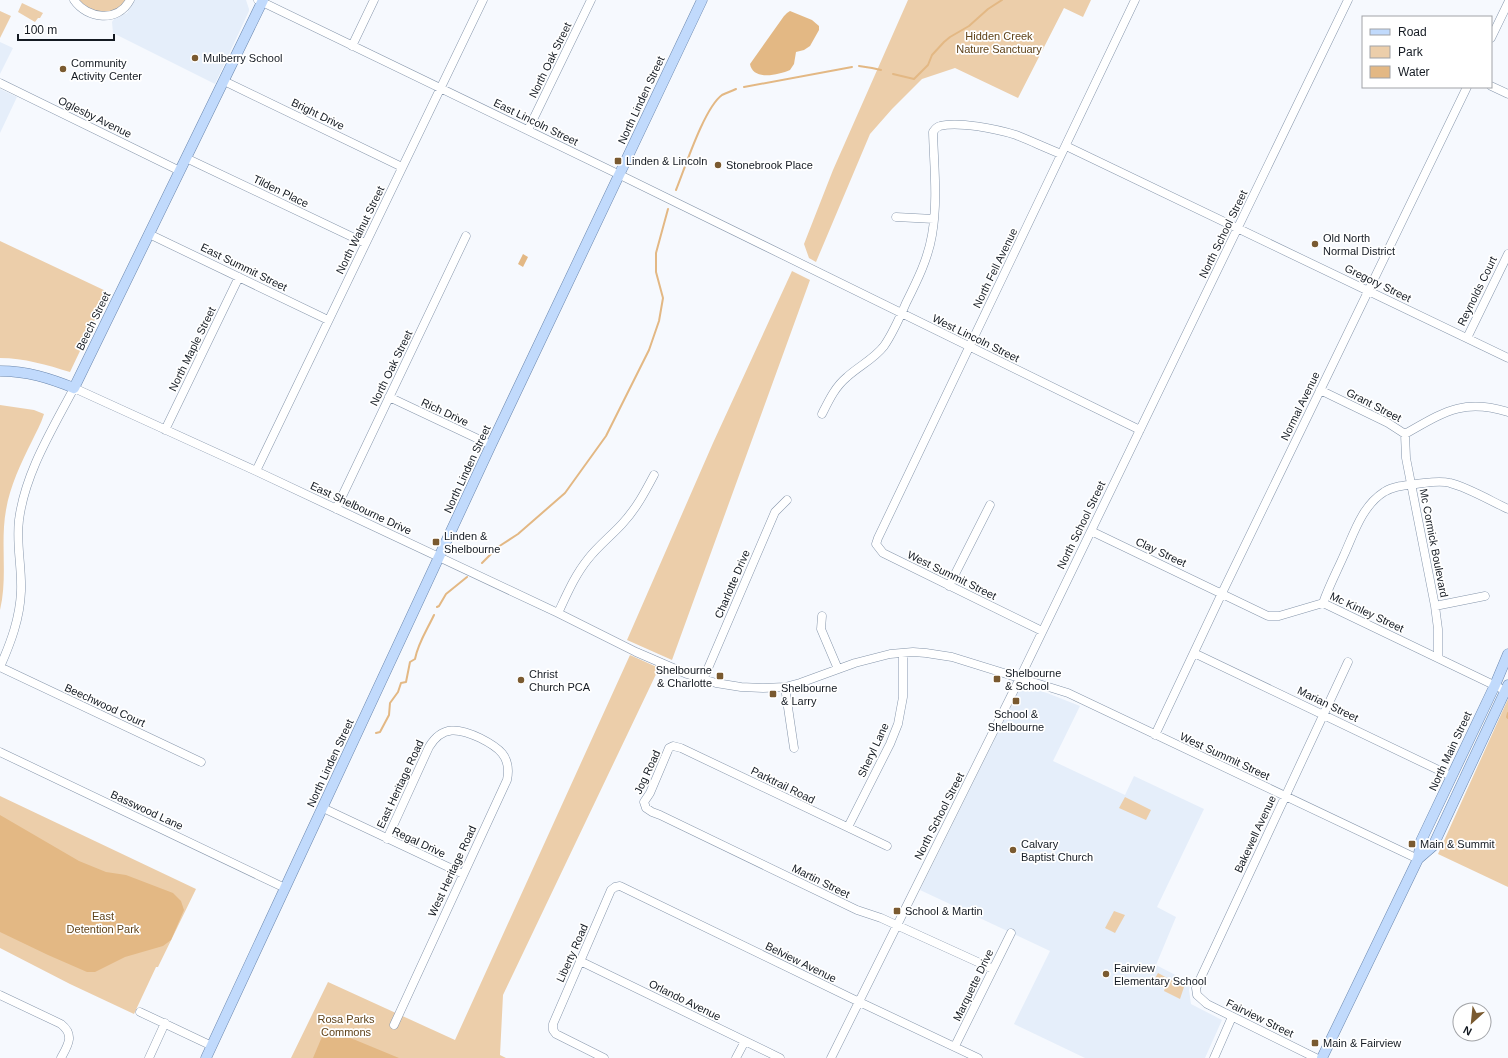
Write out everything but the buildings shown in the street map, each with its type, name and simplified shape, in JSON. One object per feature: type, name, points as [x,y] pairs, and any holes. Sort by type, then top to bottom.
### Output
[{"type":"main road","name":"North Linden Street","points":[[206,1058],[491,445],[620,175],[701,0]]},
{"type":"main road","name":"Beech Street","points":[[74,388],[224,81],[261,1]]},
{"type":"main road","points":[[0,371],[29,373],[58,381],[74,388]]},
{"type":"main road","name":"North Main Street","points":[[1418,859],[1432,846],[1501,686],[1508,654]]},
{"type":"main road","name":"North Main Street","points":[[1322,1058],[1418,859],[1421,841],[1451,776],[1501,686]]},
{"type":"street","points":[[74,0],[78,6],[90,14],[105,16],[122,10],[130,0]]},
{"type":"street","points":[[352,46],[374,0]]},
{"type":"street","name":"North Walnut Street","points":[[256,471],[483,0]]},
{"type":"street","name":"North Oak Street","points":[[528,130],[591,0]]},
{"type":"street","name":"North Fell Avenue","points":[[877,547],[878,538],[1135,0]]},
{"type":"street","name":"North School Street","points":[[831,1058],[1020,679],[1348,0]]},
{"type":"street","name":"East Lincoln Street","points":[[261,1],[803,265]]},
{"type":"street","points":[[1492,36],[1508,3]]},
{"type":"street","name":"Bright Drive","points":[[224,81],[402,167]]},
{"type":"street","name":"Oglesby Avenue","points":[[0,83],[180,171]]},
{"type":"street","points":[[1492,86],[1508,94]]},
{"type":"street","name":"Normal Avenue","points":[[1155,735],[1222,593],[1467,88]]},
{"type":"street","points":[[822,414],[833,392],[840,384],[870,360],[883,347],[920,275],[932,236],[934,219],[936,165],[933,132],[939,126],[973,126],[1015,135],[1061,154]]},
{"type":"street","name":"Gregory Street","points":[[1066,146],[1508,358]]},
{"type":"street","name":"Tilden Place","points":[[186,158],[366,243]]},
{"type":"street","points":[[896,217],[934,219]]},
{"type":"street","name":"East Summit Street","points":[[149,234],[328,320]]},
{"type":"street","name":"North Oak Street","points":[[336,509],[466,236]]},
{"type":"street","name":"Reynolds Court","points":[[1467,338],[1508,254]]},
{"type":"street","name":"West Lincoln Street","points":[[803,265],[1140,430]]},
{"type":"street","name":"North Maple Street","points":[[165,430],[239,277]]},
{"type":"street","name":"East Shelbourne Drive","points":[[74,388],[256,471],[558,613],[636,652],[686,674],[703,680],[730,686],[751,688],[785,687],[838,670]]},
{"type":"street","name":"Beech Street","points":[[0,667],[10,644],[19,611],[21,590],[18,540],[19,521],[24,493],[38,459],[74,388]]},
{"type":"street","name":"Grant Street","points":[[1320,390],[1388,423],[1405,434],[1444,412],[1458,408],[1481,406],[1493,407],[1508,412]]},
{"type":"street","name":"Rich Drive","points":[[389,397],[491,445]]},
{"type":"street","name":"Mc Cormick Boulevard","points":[[1405,434],[1406,458],[1435,606],[1438,629],[1438,657]]},
{"type":"street","points":[[558,613],[571,585],[583,566],[595,550],[628,517],[654,475]]},
{"type":"street","points":[[1323,602],[1356,526],[1370,505],[1377,497],[1386,491],[1397,487],[1411,485],[1435,482],[1449,483],[1459,486],[1508,509]]},
{"type":"street","name":"Charlotte Drive","points":[[703,680],[775,512],[787,500]]},
{"type":"street","points":[[949,586],[990,505]]},
{"type":"street","name":"Clay Street","points":[[1091,531],[1222,593]]},
{"type":"street","name":"West Summit Street","points":[[877,547],[883,553],[1042,631]]},
{"type":"street","name":"Mc Kinley Street","points":[[1222,593],[1268,616],[1279,616],[1323,602],[1501,686]]},
{"type":"street","points":[[1435,606],[1485,596]]},
{"type":"street","points":[[822,616],[821,629],[838,670]]},
{"type":"street","name":"West Summit Street","points":[[838,670],[868,659],[903,653],[926,653],[952,657],[1068,693],[1418,859]]},
{"type":"street","name":"Sheryl Lane","points":[[848,828],[898,724],[903,697],[903,653]]},
{"type":"street","name":"Marian Street","points":[[1194,653],[1451,776]]},
{"type":"street","name":"Bakewell Avenue","points":[[1197,995],[1197,985],[1348,662]]},
{"type":"street","name":"Beechwood Court","points":[[0,667],[201,762]]},
{"type":"street","points":[[785,687],[794,748]]},
{"type":"street","name":"East Heritage Road","points":[[387,839],[429,747],[435,739],[447,731],[456,730],[466,731],[478,737]]},
{"type":"street","name":"West Heritage Road","points":[[394,1025],[508,775],[508,765],[502,752],[492,744],[478,737]]},
{"type":"street","name":"Parktrail Road","points":[[669,748],[673,746],[681,748],[887,846]]},
{"type":"street","name":"Jog Road","points":[[645,804],[644,802],[650,793],[669,748]]},
{"type":"street","name":"Basswood Lane","points":[[0,752],[285,888]]},
{"type":"street","name":"Martin Street","points":[[645,804],[646,808],[652,812],[857,910],[881,918],[993,969]]},
{"type":"street","name":"Regal Drive","points":[[323,808],[463,874]]},
{"type":"street","name":"Belview Avenue","points":[[615,887],[623,886],[859,1002],[978,1058]]},
{"type":"street","name":"Liberty Road","points":[[604,1058],[556,1034],[553,1030],[553,1024],[611,890],[615,887]]},
{"type":"street","name":"Marquette Drive","points":[[955,1046],[1011,933]]},
{"type":"street","name":"Orlando Avenue","points":[[580,961],[780,1058]]},
{"type":"street","points":[[0,995],[64,1027],[68,1031],[69,1039],[62,1058]]},
{"type":"street","name":"Fairview Street","points":[[1197,995],[1203,1002],[1316,1058]]},
{"type":"street","points":[[140,1012],[212,1046]]},
{"type":"street","points":[[1214,1058],[1232,1017]]},
{"type":"street","points":[[149,1058],[165,1023]]},
{"type":"street","points":[[736,1058],[745,1041]]},
{"type":"shaded area","name":"Mulberry School","points":[[134,0],[246,0],[249,11],[215,84],[113,33],[112,22],[114,19],[127,13]]},
{"type":"shaded area","points":[[0,42],[13,48],[0,74]]},
{"type":"shaded area","points":[[0,89],[17,97],[0,133]]},
{"type":"shaded area","points":[[1023,687],[1047,693],[1080,706],[1053,761],[1125,795],[1134,776],[1204,809],[1157,907],[1176,917],[1156,965],[1191,983],[1189,990],[1191,1004],[1222,1020],[1205,1058],[1085,1058],[1014,1024],[1050,951],[920,890],[1018,692]]},
{"type":"green space","points":[[79,0],[126,0],[122,6],[116,10],[103,12],[90,9]]},
{"type":"green space","name":"Hidden Creek Nature Sanctuary","points":[[908,0],[1091,0],[1083,17],[1064,8],[1018,98],[955,68],[922,79],[870,134],[816,262],[809,258],[804,244],[833,170]]},
{"type":"green space","points":[[22,3],[43,13],[40,18],[38,18],[35,22],[18,12]]},
{"type":"green space","points":[[0,11],[11,16],[0,38]]},
{"type":"green space","points":[[0,241],[108,292],[70,372],[44,364],[9,358],[0,358]]},
{"type":"green space","points":[[792,271],[810,280],[672,660],[627,640],[713,443]]},
{"type":"green space","points":[[0,405],[34,410],[44,414],[16,475],[10,492],[4,522],[4,573],[0,610]]},
{"type":"green space","name":"Rosa Parks Commons","points":[[630,655],[659,668],[503,995],[500,1055],[506,1058],[291,1058],[328,982],[455,1040]]},
{"type":"green space","points":[[1508,699],[1508,887],[1438,854]]},
{"type":"green space","name":"East Detention Park","points":[[0,796],[196,889],[134,1014],[70,984],[0,948]]},
{"type":"green space","points":[[1125,797],[1151,810],[1146,820],[1119,808]]},
{"type":"green space","points":[[1114,911],[1125,915],[1115,933],[1105,928]]},
{"type":"green space","points":[[1158,973],[1184,987],[1180,999],[1164,991],[1165,988],[1153,982]]},
{"type":"water","points":[[790,11],[812,20],[819,26],[819,30],[810,46],[804,50],[796,52],[794,64],[790,70],[773,75],[761,75],[756,73],[750,64],[784,16]]},
{"type":"water","points":[[523,254],[528,257],[523,267],[518,264]]},
{"type":"water","name":"East Detention Park","points":[[0,815],[79,861],[106,872],[126,875],[173,893],[181,901],[184,910],[171,940],[163,946],[125,957],[95,972],[87,972],[0,932]]},
{"type":"water","points":[[324,1032],[336,1032],[399,1058],[313,1058]]},
{"type":"waterway","points":[[893,74],[914,79],[928,65],[932,55],[944,42],[969,26],[988,9],[1002,0]]},
{"type":"waterway","points":[[859,66],[881,70]]},
{"type":"waterway","points":[[744,87],[852,67]]},
{"type":"waterway","points":[[676,190],[708,112],[722,95],[736,89]]},
{"type":"waterway","points":[[482,563],[498,547],[518,534],[565,493],[606,436],[649,350],[659,321],[663,298],[656,272],[656,253],[668,209]]},
{"type":"waterway","points":[[437,607],[446,594],[467,577]]},
{"type":"waterway","points":[[376,733],[380,732],[389,715],[390,703],[398,692],[401,683],[406,682],[410,662],[415,659],[420,642],[434,615]]},
{"type":"waterway","points":[[1508,713],[1508,718]]},
{"type":"place","name":"Mulberry School","points":[[195,58]]},
{"type":"place","name":"Community Activity Center","points":[[63,69]]},
{"type":"place","name":"Linden & Lincoln","points":[[618,161]]},
{"type":"place","name":"Stonebrook Place","points":[[718,165]]},
{"type":"place","name":"Old North Normal District","points":[[1315,244]]},
{"type":"place","name":"Linden & Shelbourne","points":[[436,542]]},
{"type":"place","name":"Shelbourne & Charlotte","points":[[720,676]]},
{"type":"place","name":"Shelbourne & School","points":[[997,679]]},
{"type":"place","name":"Christ Church PCA","points":[[521,680]]},
{"type":"place","name":"Shelbourne & Larry","points":[[773,694]]},
{"type":"place","name":"School & Shelbourne","points":[[1016,701]]},
{"type":"place","name":"Main & Summit","points":[[1412,844]]},
{"type":"place","name":"Calvary Baptist Church","points":[[1013,850]]},
{"type":"place","name":"School & Martin","points":[[897,911]]},
{"type":"place","name":"Fairview Elementary School","points":[[1106,974]]},
{"type":"place","name":"Main & Fairview","points":[[1315,1043]]}]
